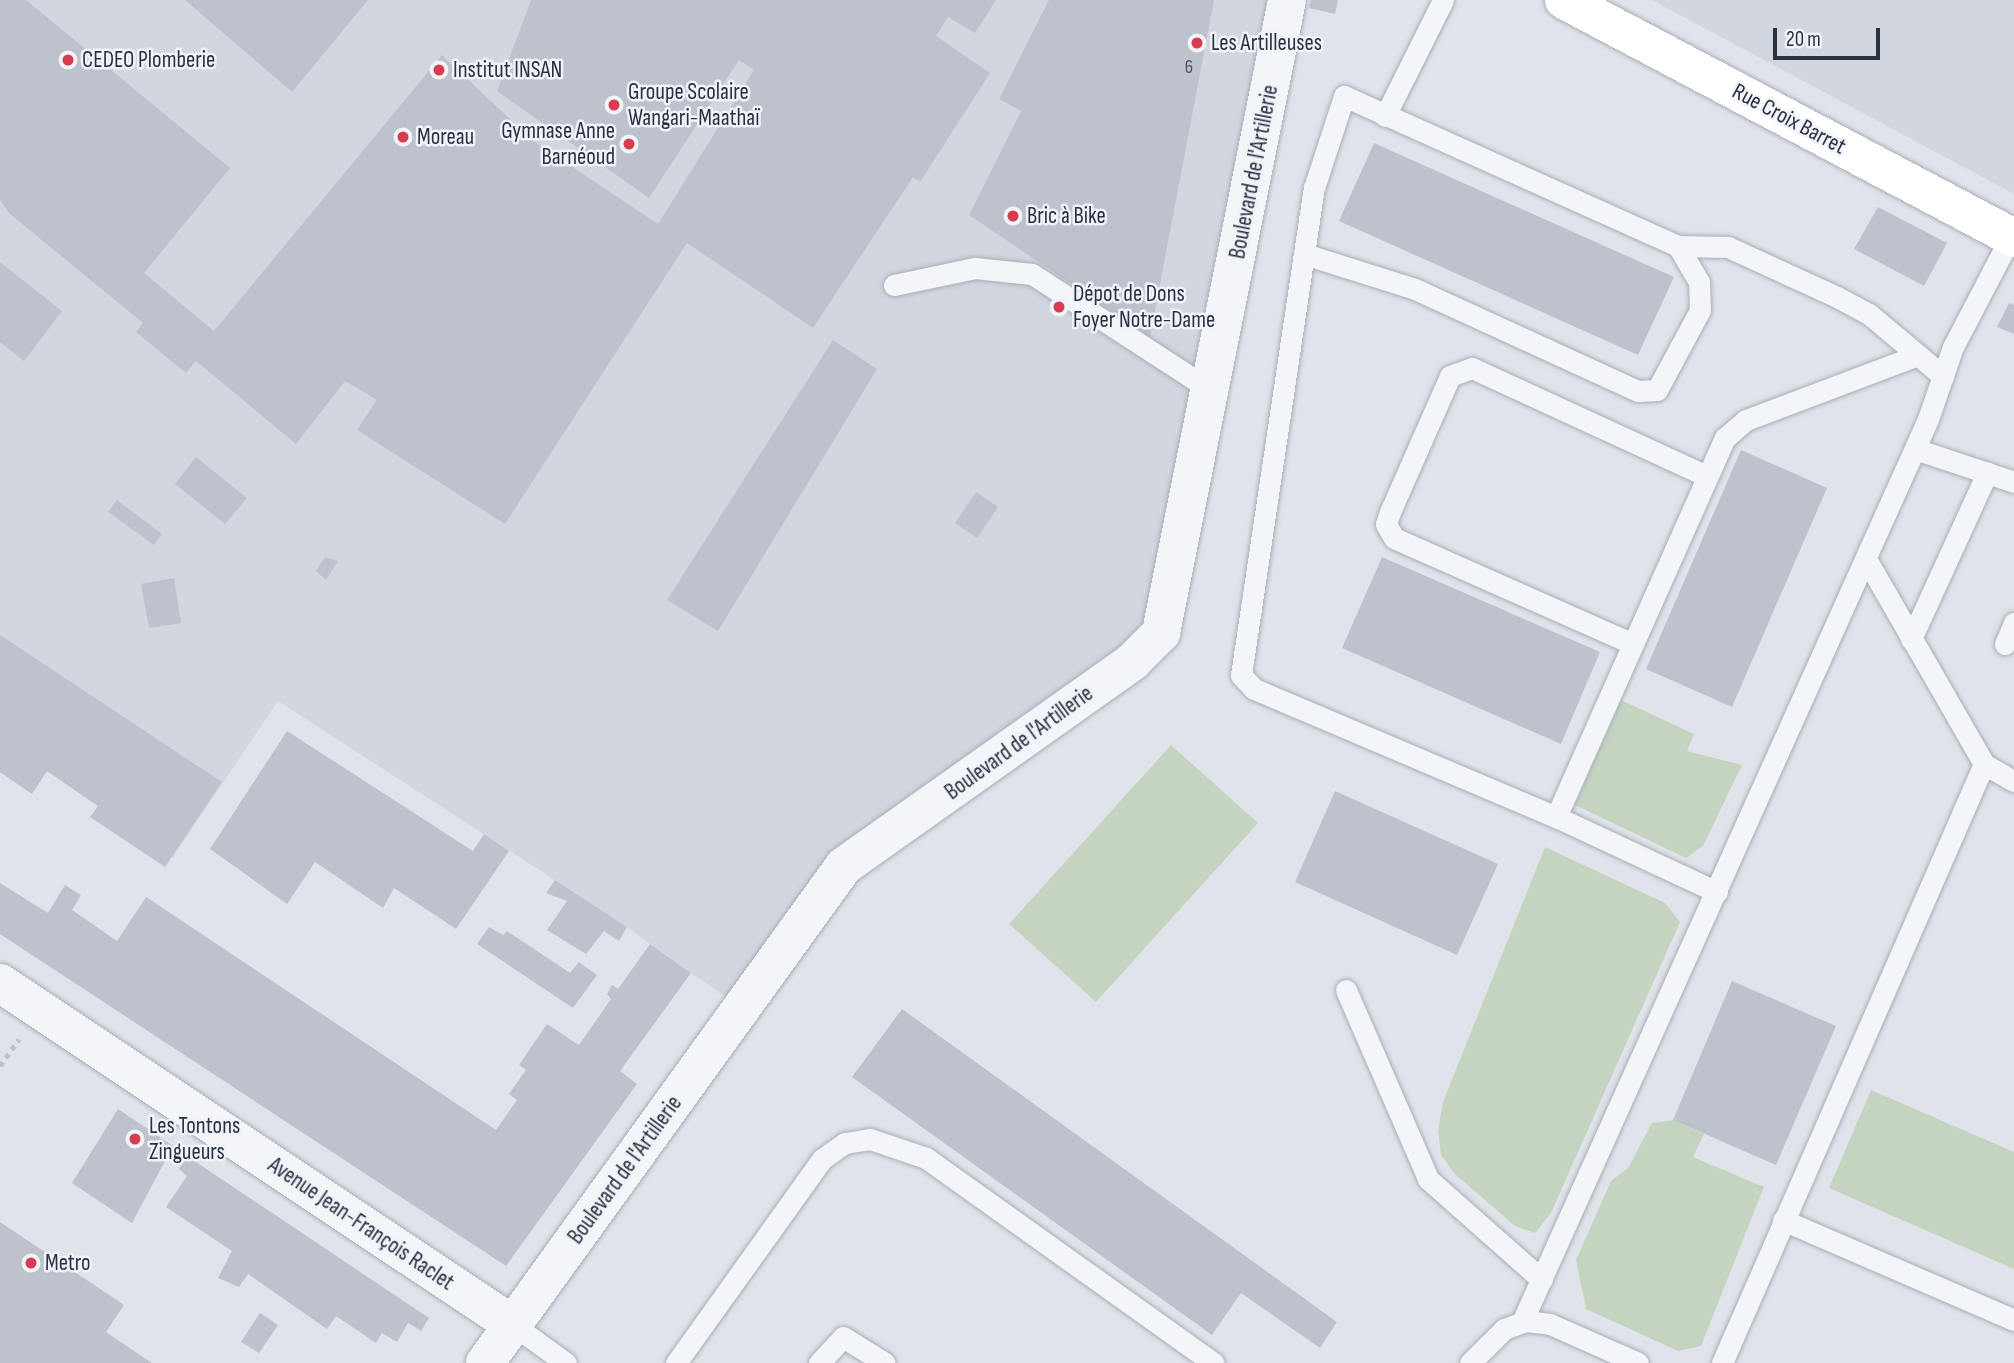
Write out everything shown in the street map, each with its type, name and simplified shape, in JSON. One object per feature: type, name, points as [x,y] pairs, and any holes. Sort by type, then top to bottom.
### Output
[{"type":"street","name":"Boulevard de l'Artillerie","points":[[485,1363],[844,866],[1133,661],[1161,633],[1212,391],[1287,0]]},
{"type":"street","name":"Rue Croix Barret","points":[[1564,0],[2012,237]]},
{"type":"street","name":"Avenue Jean-François Raclet","points":[[0,983],[513,1325]]},
{"type":"lane","points":[[1385,116],[1443,0]]},
{"type":"lane","points":[[1717,892],[1556,817],[1254,690],[1241,675],[1314,188],[1344,96],[1678,246],[1728,247],[1869,314],[1943,376]]},
{"type":"lane","points":[[1522,1322],[1915,449],[1943,376],[2012,237]]},
{"type":"lane","points":[[1304,254],[1415,289],[1638,391],[1657,390],[1700,310],[1699,282],[1678,246]]},
{"type":"lane","points":[[894,285],[975,268],[1032,274],[1212,391]]},
{"type":"lane","points":[[1556,817],[1631,643],[1725,438],[1746,420],[1918,355]]},
{"type":"lane","points":[[1631,643],[1394,538],[1386,524],[1390,512],[1450,376],[1472,368],[1707,476]]},
{"type":"lane","points":[[1915,449],[2014,482]]},
{"type":"lane","points":[[1911,639],[1987,473]]},
{"type":"lane","points":[[1866,559],[1984,764],[2014,780]]},
{"type":"lane","points":[[2005,644],[2014,623]]},
{"type":"lane","points":[[1722,1363],[1984,764]]},
{"type":"lane","points":[[1346,989],[1428,1179],[1542,1280]]},
{"type":"lane","points":[[676,1363],[822,1159],[845,1143],[870,1139],[926,1158],[1213,1363]]},
{"type":"lane","points":[[1783,1220],[2014,1320]]},
{"type":"lane","points":[[1470,1363],[1490,1339],[1522,1322],[1550,1324],[1638,1363]]},
{"type":"lane","points":[[513,1325],[566,1363]]},
{"type":"lane","points":[[818,1363],[843,1337],[885,1363]]},
{"type":"shaded area","points":[[0,0],[1287,0],[1161,633],[844,866],[741,1008],[618,921],[278,701],[173,857],[0,739]]},
{"type":"shaded area","points":[[1652,0],[2014,0],[2014,194]]},
{"type":"green space","points":[[1621,700],[1694,734],[1687,751],[1742,765],[1703,846],[1686,858],[1575,805]]},
{"type":"green space","points":[[1171,745],[1258,823],[1096,1002],[1009,924]]},
{"type":"green space","points":[[1545,847],[1665,903],[1680,922],[1551,1213],[1535,1233],[1515,1226],[1455,1174],[1441,1155],[1438,1131],[1443,1102]]},
{"type":"green space","points":[[1871,1090],[2014,1152],[2014,1269],[1829,1188]]},
{"type":"green space","points":[[1673,1120],[1704,1134],[1693,1157],[1764,1187],[1701,1346],[1678,1351],[1586,1309],[1576,1260],[1611,1181],[1628,1168],[1652,1123]]},
{"type":"building","points":[[0,0],[26,0],[230,168],[144,273],[214,331],[442,55],[532,140],[658,224],[754,70],[739,60],[649,198],[497,91],[531,0],[996,0],[975,33],[948,17],[936,36],[990,73],[920,182],[913,177],[813,328],[687,243],[505,524],[357,430],[377,400],[345,381],[296,444],[196,361],[186,373],[136,332],[143,323],[10,214],[0,200]]},
{"type":"building","points":[[185,0],[368,0],[292,92]]},
{"type":"building","points":[[1049,0],[1214,0],[1150,337],[969,215],[1021,111],[999,99]]},
{"type":"building","points":[[1311,0],[1338,0],[1335,14],[1309,8]]},
{"type":"building","points":[[1374,143],[1674,277],[1638,355],[1339,221]]},
{"type":"building","points":[[1878,207],[1947,243],[1924,286],[1854,249]]},
{"type":"building","points":[[0,262],[62,311],[24,361],[0,342]]},
{"type":"building","points":[[2009,303],[2014,305],[2014,334],[1997,327]]},
{"type":"building","points":[[833,340],[877,369],[718,631],[667,600]]},
{"type":"building","points":[[1741,450],[1827,488],[1732,707],[1646,669]]},
{"type":"building","points":[[196,457],[247,498],[225,524],[175,484]]},
{"type":"building","points":[[976,492],[998,507],[977,538],[955,523]]},
{"type":"building","points":[[117,500],[162,534],[154,545],[108,512]]},
{"type":"building","points":[[325,557],[338,561],[326,580],[316,571]]},
{"type":"building","points":[[1382,557],[1600,652],[1561,744],[1342,648]]},
{"type":"building","points":[[174,578],[181,623],[149,628],[141,584]]},
{"type":"building","points":[[0,635],[222,782],[165,867],[90,817],[98,806],[47,771],[32,794],[0,772]]},
{"type":"building","points":[[287,731],[473,851],[484,834],[509,851],[456,929],[394,888],[383,908],[315,862],[287,904],[210,849]]},
{"type":"building","points":[[1335,791],[1498,864],[1457,955],[1295,882]]},
{"type":"building","points":[[555,880],[627,927],[619,941],[604,931],[586,954],[547,930],[567,901],[546,893]]},
{"type":"building","points":[[0,883],[48,913],[65,885],[81,895],[72,910],[117,941],[146,897],[496,1130],[517,1100],[509,1094],[526,1070],[519,1065],[547,1024],[579,1045],[611,999],[607,994],[612,985],[618,989],[650,944],[691,973],[620,1071],[637,1084],[506,1266],[0,934]]},
{"type":"building","points":[[489,927],[503,935],[507,931],[570,973],[579,962],[597,975],[573,1008],[477,944]]},
{"type":"building","points":[[1732,981],[1836,1026],[1776,1165],[1673,1120]]},
{"type":"building","points":[[902,1009],[1337,1322],[1320,1348],[1241,1293],[1212,1335],[852,1077]]},
{"type":"building","points":[[118,1109],[173,1146],[132,1223],[72,1183]]},
{"type":"building","points":[[187,1156],[429,1318],[421,1331],[408,1323],[397,1342],[382,1333],[376,1343],[336,1316],[327,1329],[248,1274],[239,1287],[218,1278],[232,1251],[166,1207],[187,1176],[179,1169]]},
{"type":"building","name":"Metro","points":[[0,1222],[124,1305],[106,1332],[152,1363],[0,1363]]},
{"type":"building","points":[[260,1313],[278,1325],[259,1353],[241,1342]]},
{"type":"place","name":"Les Artilleuses","points":[[1197,43]]},
{"type":"place","name":"CEDEO Plomberie","points":[[68,60]]},
{"type":"place","name":"Institut INSAN","points":[[439,70]]},
{"type":"place","name":"Groupe Scolaire Wangari-Maathaï","points":[[614,105]]},
{"type":"place","name":"Moreau","points":[[403,137]]},
{"type":"place","name":"Gymnase Anne Barnéoud","points":[[629,144]]},
{"type":"place","name":"Bric à Bike","points":[[1013,216]]},
{"type":"place","name":"Dépot de Dons Foyer Notre-Dame","points":[[1059,307]]},
{"type":"place","name":"Les Tontons Zingueurs","points":[[135,1139]]},
{"type":"place","name":"Metro","points":[[31,1263]]}]
